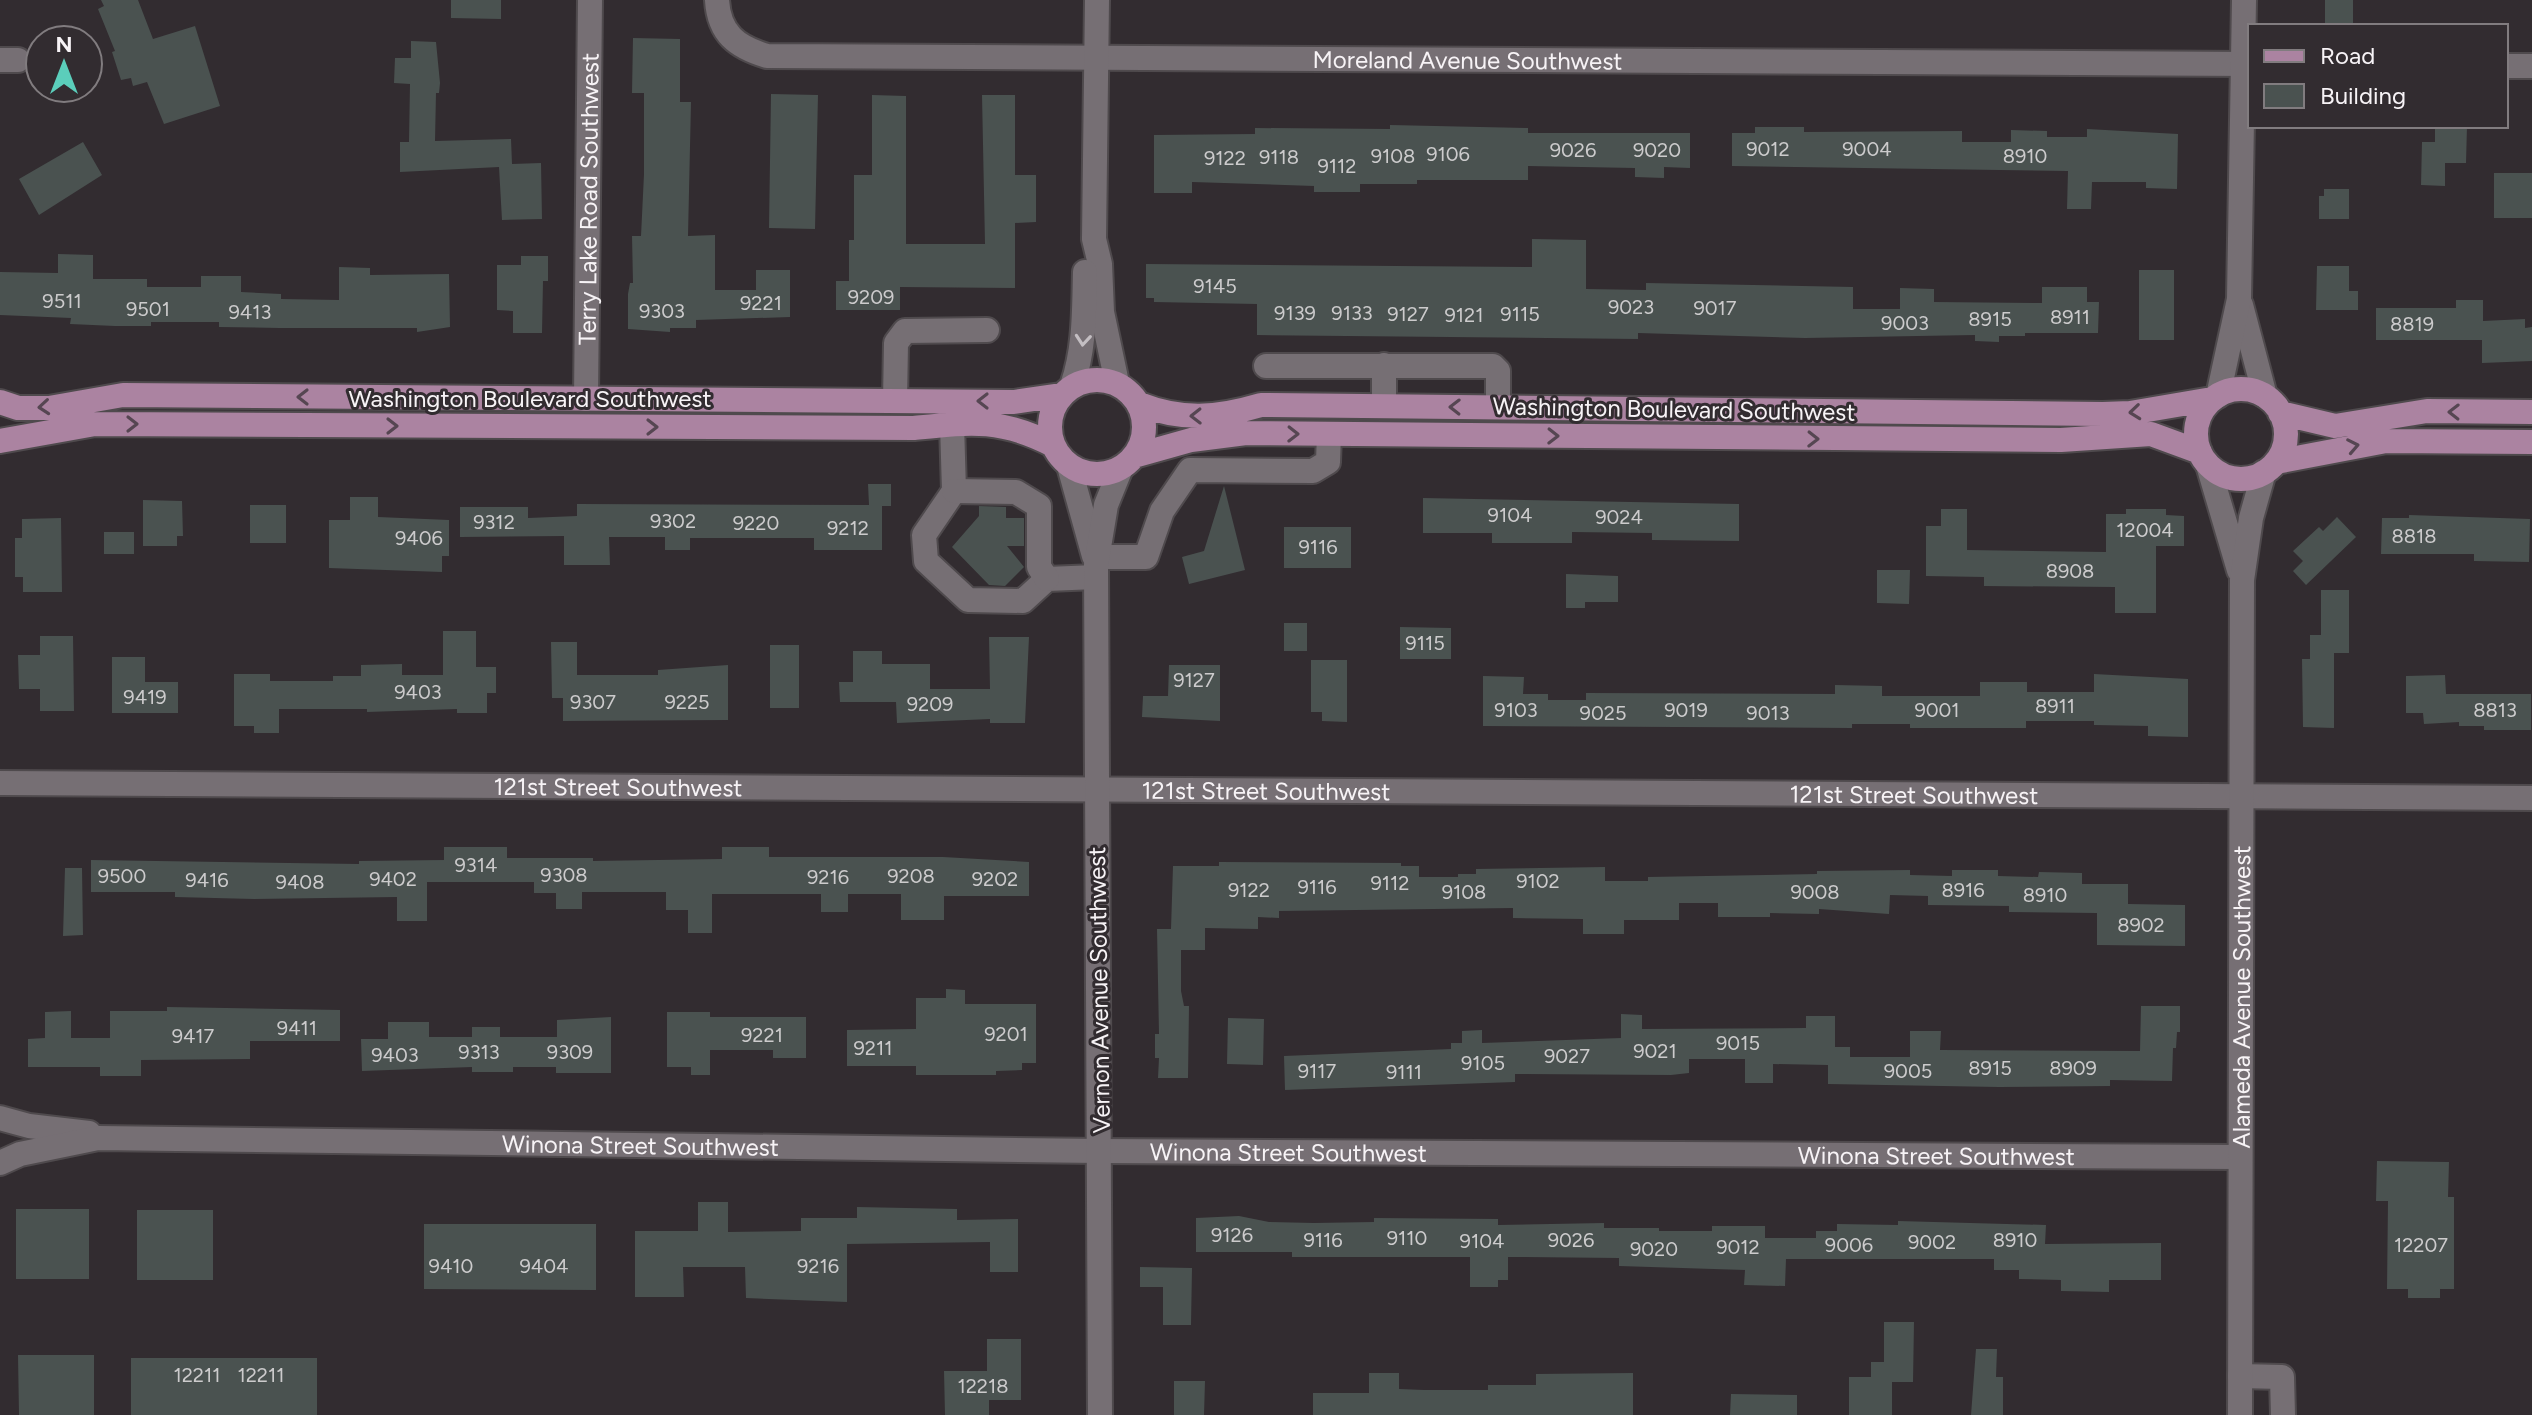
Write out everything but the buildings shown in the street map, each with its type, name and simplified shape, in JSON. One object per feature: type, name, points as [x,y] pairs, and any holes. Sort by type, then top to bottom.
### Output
[{"type":"main road","points":[[1087,380],[1117,383],[1139,404],[1144,434],[1127,462],[1099,475],[1069,466],[1053,445],[1049,423],[1067,390],[1087,380]]},
{"type":"main road","points":[[2532,412],[2427,411],[2335,426],[2238,389],[2215,398],[2197,423],[2204,459],[2235,479],[2270,467],[2386,441],[2532,442]]},
{"type":"main road","name":"Washington Boulevard Southwest","points":[[0,402],[31,409],[123,395],[1014,402],[1067,390]]},
{"type":"main road","name":"Washington Boulevard Southwest","points":[[1139,404],[1163,413],[1203,417],[1261,405],[2103,414],[2130,413],[2215,398]]},
{"type":"main road","points":[[2270,467],[2286,434],[2273,404]]},
{"type":"main road","name":"Washington Boulevard Southwest","points":[[0,441],[95,424],[914,428],[981,421],[1010,426],[1053,445]]},
{"type":"main road","name":"Washington Boulevard Southwest","points":[[1127,462],[1191,440],[1240,434],[2061,440],[2136,433],[2151,434],[2204,459]]},
{"type":"street","name":"Terry Lake Road Southwest","points":[[586,399],[590,0]]},
{"type":"street","name":"Moreland Avenue Southwest","points":[[717,0],[724,31],[741,48],[767,56],[2247,64]]},
{"type":"street","points":[[1097,0],[1094,239],[1100,264],[1102,312],[1117,383]]},
{"type":"street","points":[[2215,398],[2239,299],[2247,64],[2244,0]]},
{"type":"street","points":[[2508,66],[2532,66]]},
{"type":"street","points":[[1067,390],[1080,363],[1084,332],[1085,265],[1094,239]]},
{"type":"street","points":[[2239,299],[2273,404]]},
{"type":"street","points":[[895,401],[896,343],[905,331],[987,330]]},
{"type":"street","points":[[1384,365],[1384,406]]},
{"type":"street","points":[[1266,366],[1493,366],[1498,371],[1498,407]]},
{"type":"street","points":[[952,424],[954,491],[924,535],[926,561],[968,600],[1023,601],[1047,579],[1146,557],[1162,511],[1190,470],[1313,471],[1328,462],[1329,434]]},
{"type":"street","points":[[1240,434],[1240,470]]},
{"type":"street","name":"Alameda Avenue Southwest","points":[[2204,459],[2242,580]]},
{"type":"street","name":"Vernon Avenue Southwest","points":[[1100,1415],[1097,566],[1106,505],[1127,462]]},
{"type":"street","name":"Vernon Avenue Southwest","points":[[1069,466],[1097,566]]},
{"type":"street","name":"Alameda Avenue Southwest","points":[[2240,1415],[2242,580],[2251,518],[2270,467]]},
{"type":"street","points":[[954,491],[1016,492],[1039,506],[1039,567],[1047,579]]},
{"type":"street","name":"121st Street Southwest","points":[[0,783],[2532,798]]},
{"type":"street","points":[[0,1119],[0,1149]]},
{"type":"street","name":"Winona Street Southwest","points":[[0,1119],[29,1126],[86,1131],[98,1138]]},
{"type":"street","name":"Winona Street Southwest","points":[[0,1163],[20,1154],[98,1138],[1100,1151],[2240,1157]]},
{"type":"street","points":[[2240,1376],[2282,1377],[2283,1415]]}]
